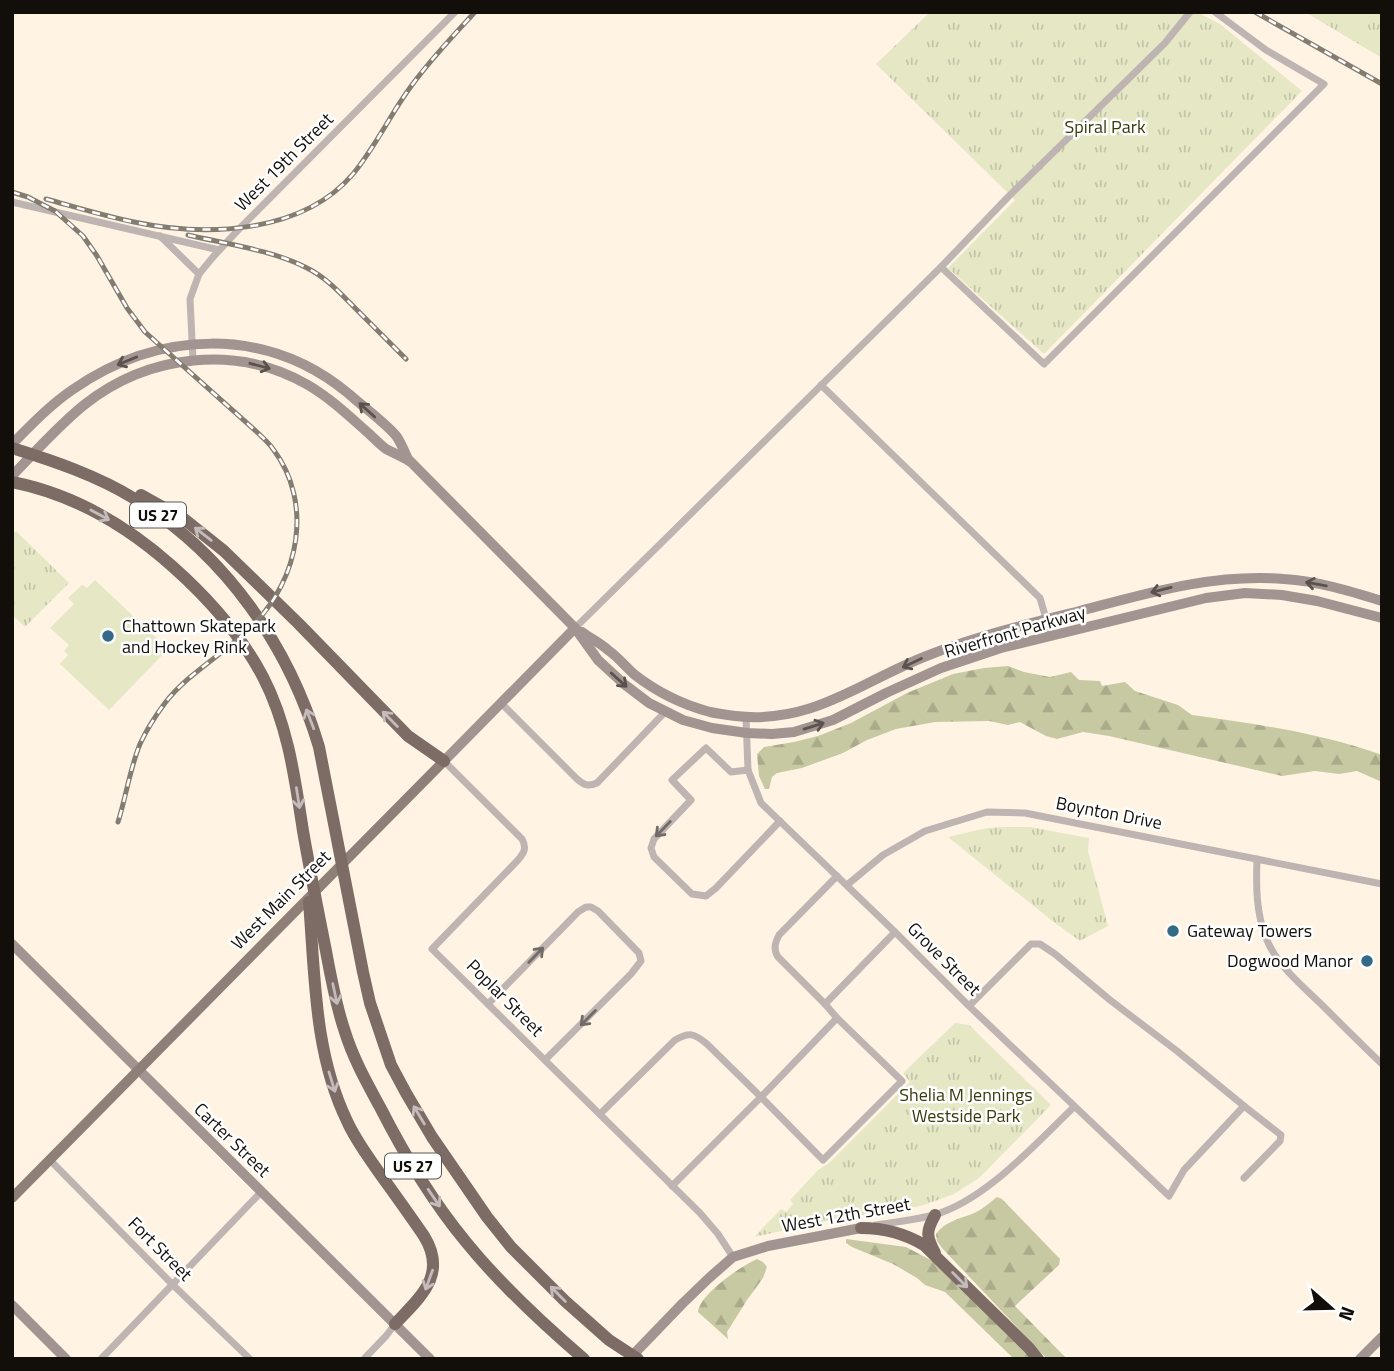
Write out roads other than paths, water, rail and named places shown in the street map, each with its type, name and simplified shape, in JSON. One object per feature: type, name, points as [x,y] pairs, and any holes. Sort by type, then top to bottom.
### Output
[{"type":"highway","name":"US 27","points":[[12,446],[92,477],[163,518],[198,548],[238,590],[274,641],[313,726],[368,993],[391,1065],[432,1138],[511,1247],[565,1301],[609,1339],[638,1359]]},
{"type":"highway","points":[[92,477],[136,493],[173,513],[206,537],[299,624],[408,736],[443,761]]},
{"type":"highway","name":"US 27","points":[[12,482],[83,506],[124,528],[159,554],[216,611],[255,664],[273,701],[288,742],[321,928],[345,1033],[362,1072],[397,1140],[434,1198],[467,1242],[530,1311],[584,1359]]},
{"type":"highway","points":[[304,834],[319,1024],[333,1087],[347,1122],[424,1236],[433,1257],[433,1272],[429,1285],[395,1324]]},
{"type":"highway","points":[[935,1215],[927,1228],[928,1241],[937,1257]]},
{"type":"highway","points":[[861,1228],[885,1229],[924,1245],[1038,1359]]},
{"type":"main road","name":"Riverfront Parkway","points":[[12,446],[64,396],[102,372],[151,352],[192,343],[222,343],[252,347],[284,356],[314,370],[342,389],[396,436],[410,461],[575,628],[598,660],[624,684],[649,703],[683,720],[747,733],[794,732],[833,720],[941,668],[1001,648],[1206,598],[1245,593],[1282,595],[1382,618]]},
{"type":"main road","name":"Riverfront Parkway","points":[[12,476],[73,414],[112,386],[156,367],[193,360],[221,359],[249,363],[293,377],[333,402],[384,448],[410,461]]},
{"type":"main road","name":"Riverfront Parkway","points":[[575,628],[609,650],[635,675],[685,704],[712,713],[774,717],[830,703],[927,655],[982,636],[1179,586],[1213,580],[1285,579],[1321,584],[1382,601]]},
{"type":"main road","name":"West Main Street","points":[[12,1198],[575,628]]},
{"type":"main road","name":"Carter Street","points":[[12,944],[430,1359]]},
{"type":"main road","name":"West 12th Street","points":[[629,1359],[683,1303],[733,1257],[768,1246],[861,1228]]},
{"type":"main road","points":[[12,1305],[66,1359]]},
{"type":"main road","points":[[1360,1359],[1382,1336]]},
{"type":"street","name":"West 19th Street","points":[[193,360],[190,299],[200,274],[219,250],[456,12]]},
{"type":"street","points":[[575,628],[1165,43],[1190,12]]},
{"type":"street","points":[[941,267],[1044,364],[1324,83],[1266,50],[1215,12]]},
{"type":"street","points":[[12,202],[219,250]]},
{"type":"street","points":[[159,236],[200,274]]},
{"type":"street","points":[[821,385],[1040,598],[1051,636]]},
{"type":"street","points":[[500,703],[577,779],[590,786],[597,783],[666,712]]},
{"type":"street","name":"Grove Street","points":[[746,717],[748,770],[761,803],[1169,1196],[1184,1170],[1244,1106]]},
{"type":"street","points":[[748,770],[730,772],[706,748],[671,780],[691,800],[654,839],[651,848],[654,857],[692,894],[706,896],[780,821]]},
{"type":"street","name":"Poplar Street","points":[[443,761],[525,845],[524,853],[518,860],[432,949],[672,1186],[713,1228],[733,1257]]},
{"type":"street","name":"Boynton Drive","points":[[847,885],[883,855],[925,831],[987,812],[1025,813],[1382,884]]},
{"type":"street","points":[[1257,859],[1256,892],[1267,941],[1295,978],[1382,1064]]},
{"type":"street","points":[[600,1114],[675,1040],[691,1034],[706,1044],[823,1160],[902,1081],[837,1018],[775,951],[779,935],[837,876]]},
{"type":"street","points":[[488,1003],[578,912],[586,907],[598,911],[639,953],[638,967],[545,1060]]},
{"type":"street","points":[[825,1004],[895,932]]},
{"type":"street","points":[[969,1006],[1031,944],[1040,944],[1281,1135],[1280,1141],[1244,1178]]},
{"type":"street","points":[[672,1186],[837,1018]]},
{"type":"street","name":"West 12th Street","points":[[861,1228],[935,1215],[960,1205],[988,1187],[1074,1107]]},
{"type":"street","name":"Fort Street","points":[[50,1160],[250,1359]]},
{"type":"street","points":[[102,1359],[262,1191]]},
{"type":"street","points":[[364,1359],[395,1324]]},
{"type":"railway","points":[[46,199],[134,222],[191,229],[251,226],[280,220],[307,209],[332,194],[353,174],[412,85],[475,12]]},
{"type":"railway","points":[[1255,12],[1382,84]]},
{"type":"railway","points":[[12,192],[55,211],[83,236],[127,308],[145,332],[268,443],[286,470],[294,493],[296,540],[281,586],[253,625],[185,682],[158,713],[140,744],[118,822]]},
{"type":"railway","points":[[188,235],[264,252],[314,272],[339,292],[406,359]]},
{"type":"place","name":"Chattown Skatepark and Hockey Rink","points":[[108,636]]},
{"type":"place","name":"Gateway Towers","points":[[1173,931]]},
{"type":"place","name":"Dogwood Manor","points":[[1367,961]]},
{"type":"park label","name":"Spiral Park","points":[[1105,127]]},
{"type":"park label","name":"Shelia M Jennings Westside Park","points":[[966,1105]]}]
